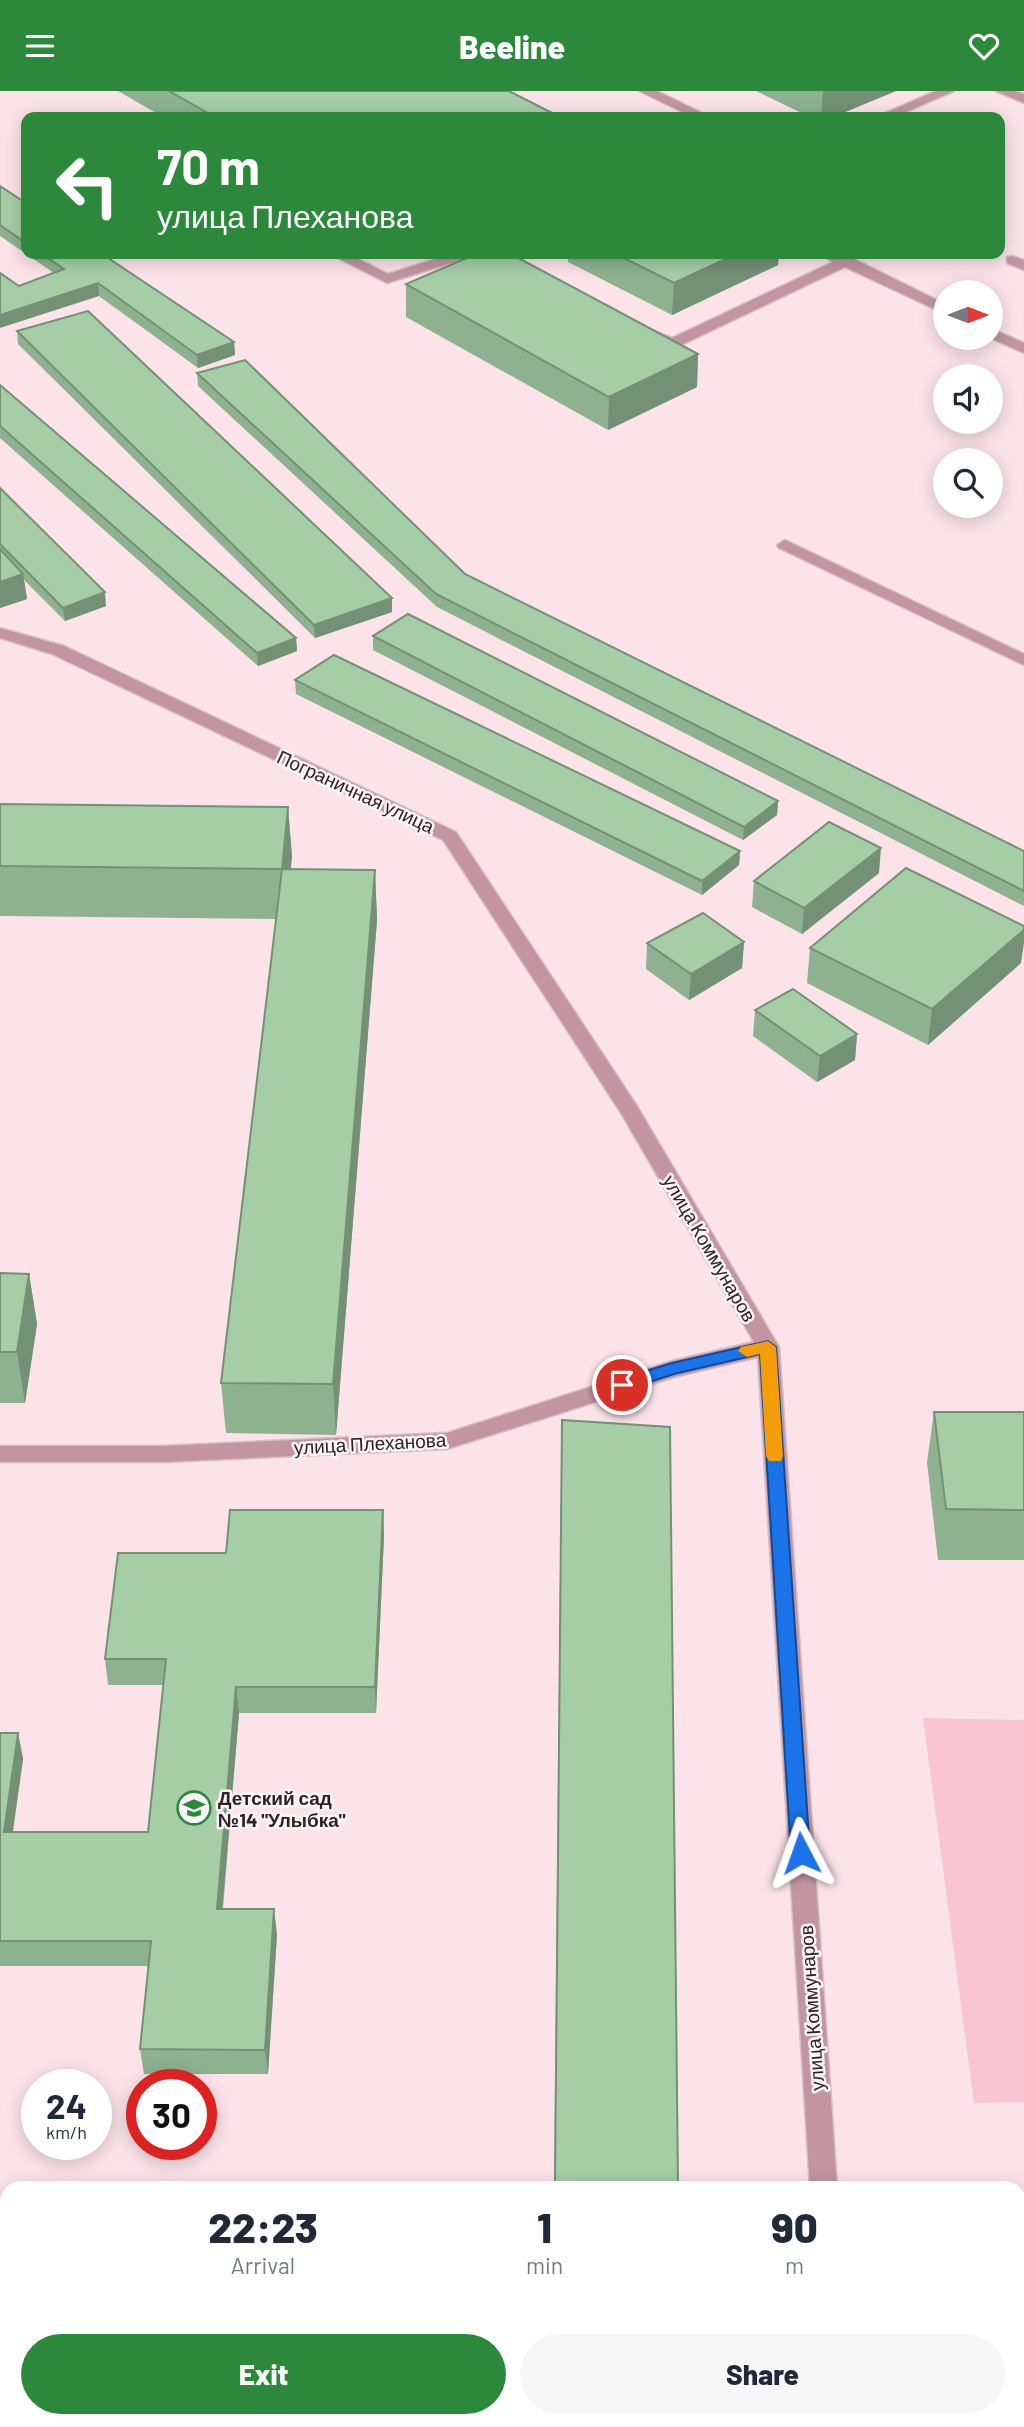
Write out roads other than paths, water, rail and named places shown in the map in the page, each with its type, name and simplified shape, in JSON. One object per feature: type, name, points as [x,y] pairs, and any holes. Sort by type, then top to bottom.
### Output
[{"type":"street","points":[[646,91],[692,112]]},
{"type":"street","points":[[895,112],[947,91]]},
{"type":"street","points":[[1003,91],[1024,99]]},
{"type":"street","points":[[347,259],[387,279],[449,259]]},
{"type":"street","points":[[842,259],[933,304]]},
{"type":"street","points":[[635,326],[672,344],[847,261]]},
{"type":"street","points":[[1003,338],[1024,349]]},
{"type":"street","points":[[785,545],[1024,660]]},
{"type":"street","name":"Пограничная улица","points":[[0,633],[58,650],[450,836],[630,1111]]},
{"type":"street","name":"улица Коммунаров","points":[[630,1111],[768,1347],[824,2181]]},
{"type":"street","name":"улица Плеханова","points":[[0,1454],[164,1454],[447,1441],[672,1369],[768,1347]]},
{"type":"place","name":"Детский сад №14 \"Улыбка\"","points":[[194,1808]]}]
